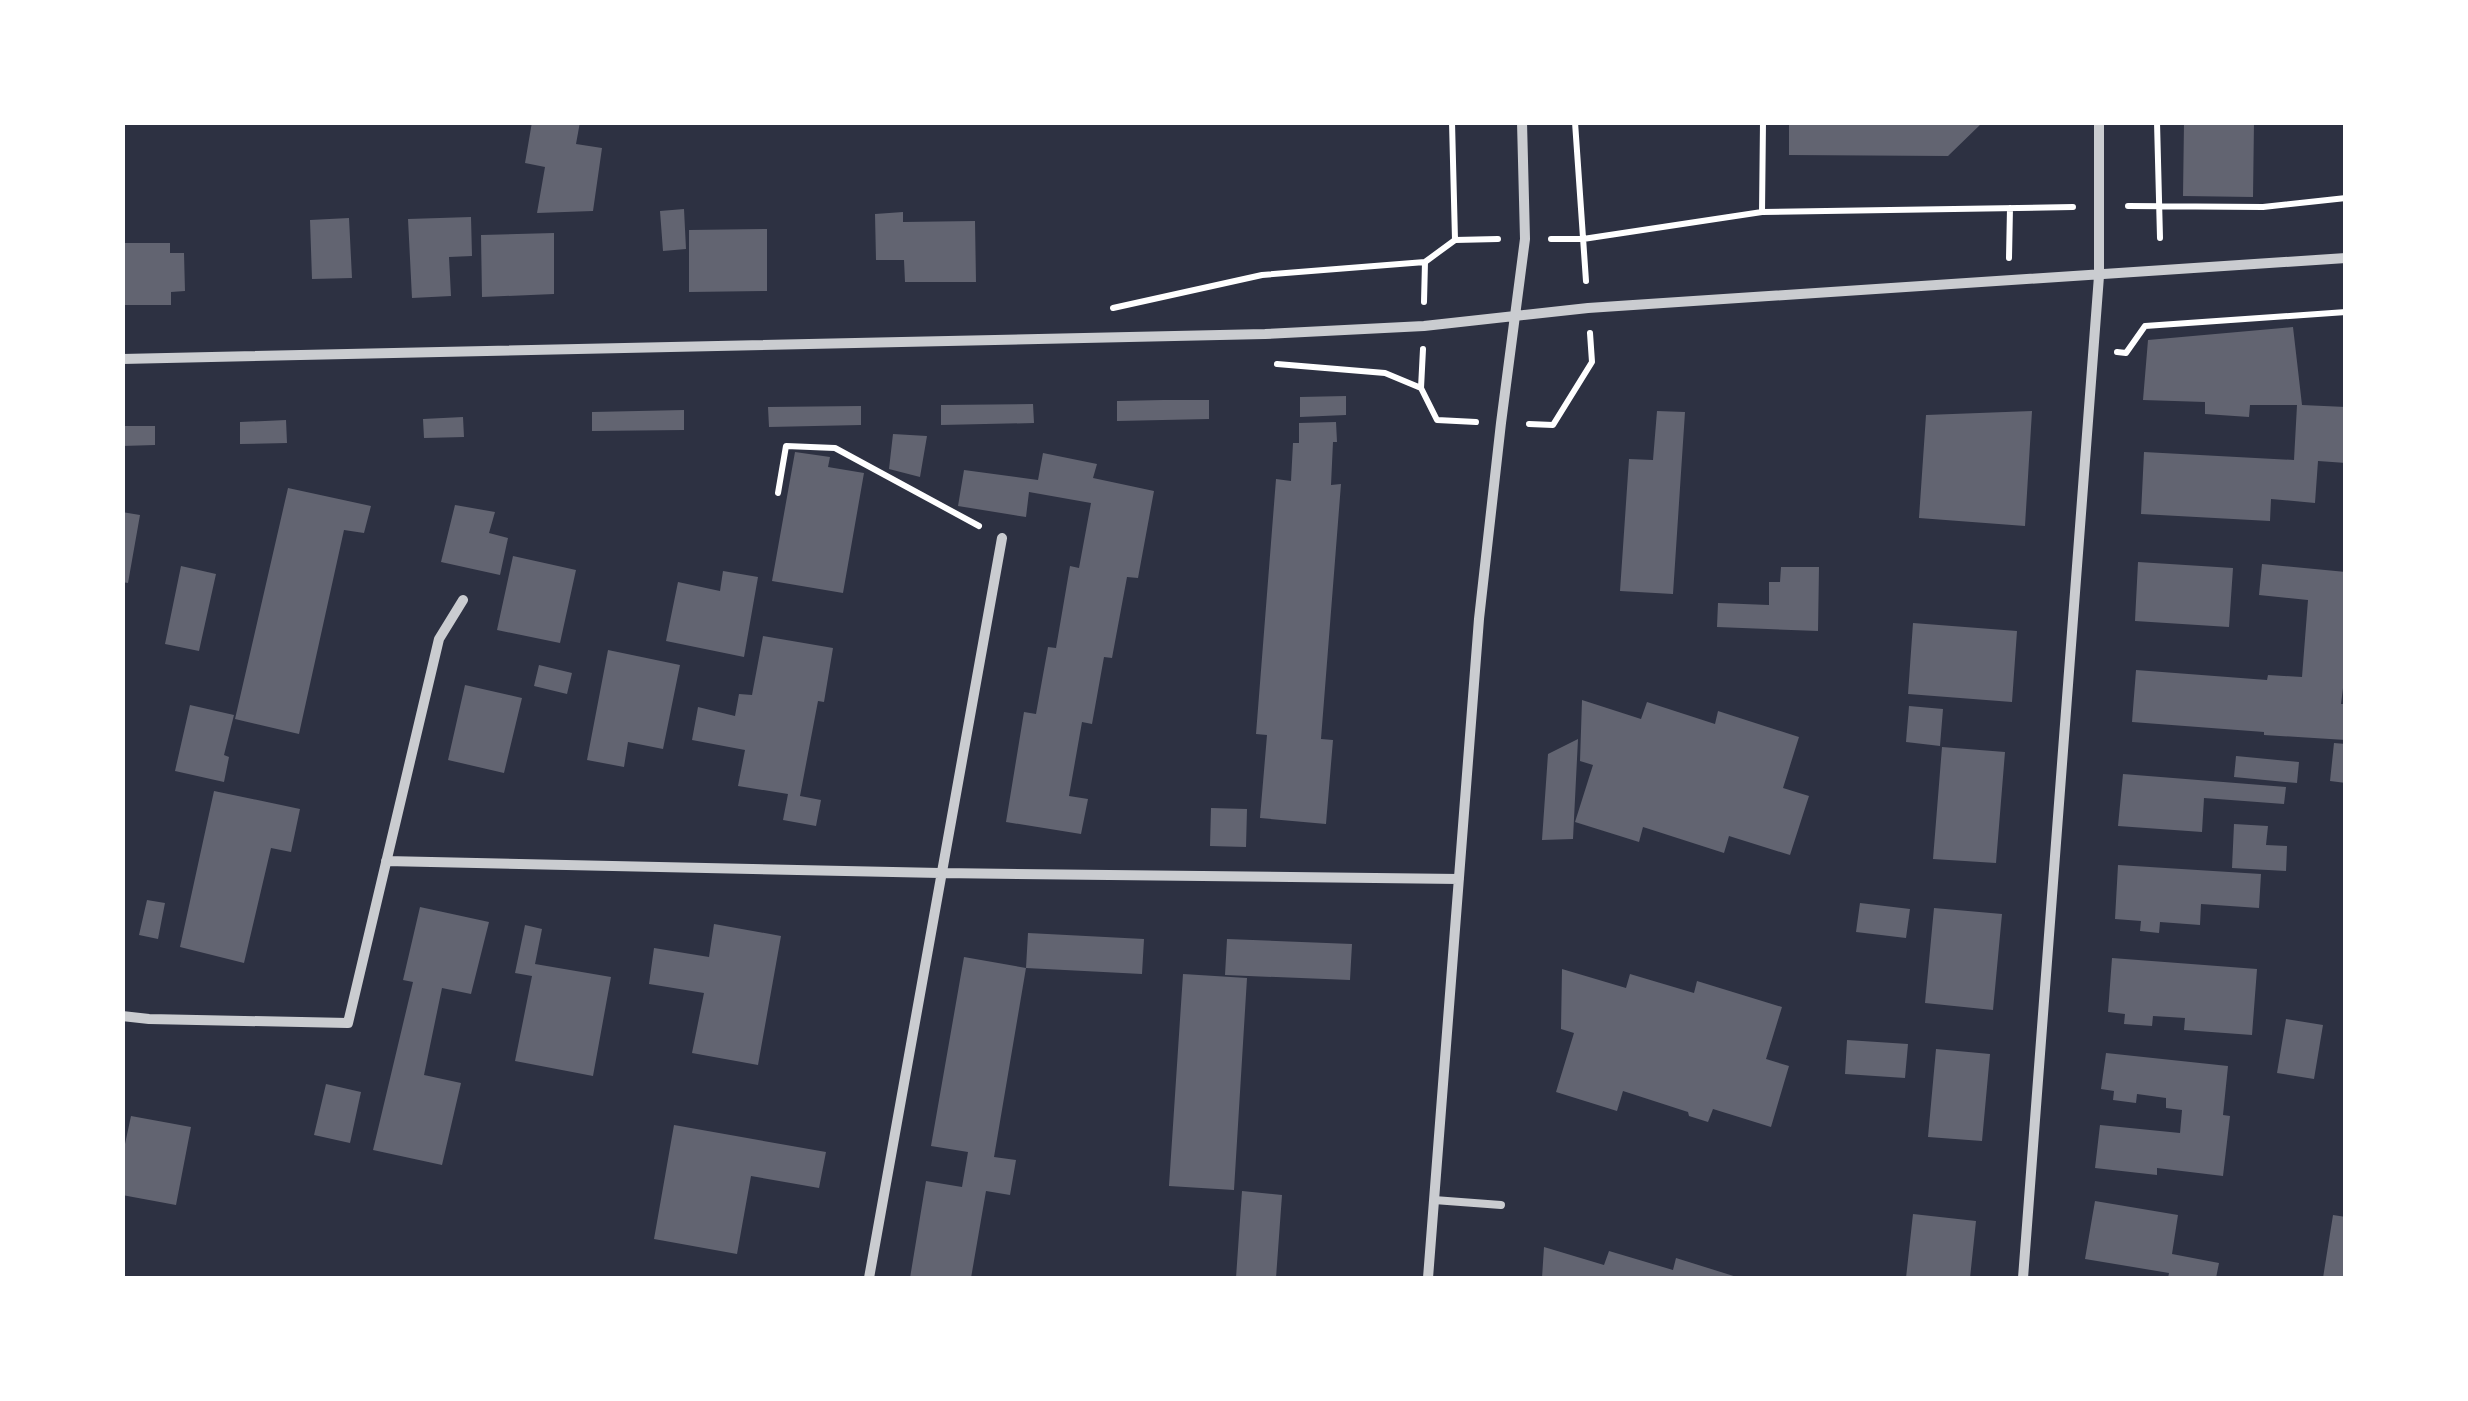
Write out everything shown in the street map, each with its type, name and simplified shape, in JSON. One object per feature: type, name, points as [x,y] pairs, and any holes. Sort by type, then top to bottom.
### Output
[{"type":"street","points":[[1428,1278],[1479,619],[1525,239],[1522,122]]},
{"type":"street","points":[[2023,1278],[2099,276],[2099,122]]},
{"type":"street","points":[[122,360],[1264,334],[1424,326],[1588,308],[2346,258]]},
{"type":"street","points":[[869,1278],[1002,538]]},
{"type":"street","points":[[122,1016],[348,1023],[439,640],[463,600]]},
{"type":"street","points":[[386,861],[1459,879]]},
{"type":"lane","points":[[1434,1200],[1500,1205]]},
{"type":"path","points":[[1452,122],[1455,240]]},
{"type":"path","points":[[1260,363],[1384,373],[1421,388],[1437,420],[1552,425],[1592,362],[1575,122]]},
{"type":"path","points":[[1762,212],[1763,122]]},
{"type":"path","points":[[2157,122],[2160,238]]},
{"type":"path","points":[[2128,206],[2262,207],[2346,198]]},
{"type":"path","points":[[1106,309],[1262,275],[1304,275],[1425,262],[1455,240],[1583,239],[1762,212],[2072,207]]},
{"type":"path","points":[[2009,264],[2010,208]]},
{"type":"path","points":[[2119,352],[2126,353],[2144,326],[2346,312]]},
{"type":"path","points":[[778,493],[786,446],[835,448],[1002,538]]},
{"type":"building","points":[[532,122],[580,122],[576,144],[602,148],[593,211],[537,213],[545,167],[525,163]]},
{"type":"building","points":[[1789,122],[1983,122],[1948,156],[1789,155]]},
{"type":"building","points":[[2184,122],[2254,122],[2253,197],[2183,196]]},
{"type":"building","points":[[684,209],[686,249],[663,251],[660,211]]},
{"type":"building","points":[[903,212],[903,222],[975,221],[976,282],[905,282],[904,260],[876,260],[875,214]]},
{"type":"building","points":[[471,217],[472,256],[449,257],[451,296],[412,298],[408,219]]},
{"type":"building","points":[[349,218],[352,278],[312,279],[310,220]]},
{"type":"building","points":[[767,229],[767,291],[689,292],[689,230]]},
{"type":"building","points":[[554,233],[554,294],[482,297],[481,235]]},
{"type":"building","points":[[122,243],[170,243],[170,253],[184,253],[185,291],[171,292],[171,305],[122,305]]},
{"type":"building","points":[[2293,327],[2302,405],[2346,407],[2346,463],[2318,461],[2315,503],[2271,499],[2270,521],[2141,514],[2144,452],[2294,460],[2297,405],[2250,405],[2249,417],[2205,414],[2205,402],[2143,400],[2148,340]]},
{"type":"building","points":[[1346,396],[1346,415],[1300,417],[1300,397]]},
{"type":"building","points":[[1209,400],[1209,419],[1117,421],[1117,401]]},
{"type":"building","points":[[1033,404],[1034,423],[941,425],[941,405]]},
{"type":"building","points":[[861,406],[861,425],[769,427],[768,407]]},
{"type":"building","points":[[684,410],[684,430],[592,431],[592,412]]},
{"type":"building","points":[[1657,411],[1685,412],[1673,594],[1620,591],[1629,459],[1653,460]]},
{"type":"building","points":[[2032,411],[2025,526],[1919,518],[1926,415]]},
{"type":"building","points":[[463,417],[464,437],[424,438],[423,419]]},
{"type":"building","points":[[286,420],[287,443],[240,444],[240,422]]},
{"type":"building","points":[[1336,422],[1331,485],[1341,484],[1321,739],[1333,740],[1326,824],[1260,818],[1267,735],[1256,734],[1276,479],[1291,481],[1293,443],[1299,443],[1299,423]]},
{"type":"building","points":[[122,426],[155,426],[155,445],[122,446]]},
{"type":"building","points":[[893,434],[927,436],[920,477],[889,469]]},
{"type":"building","points":[[795,452],[830,457],[828,467],[864,473],[843,593],[772,581]]},
{"type":"building","points":[[1043,453],[1097,464],[1093,478],[1154,491],[1138,578],[1127,577],[1112,658],[1104,657],[1092,724],[1082,722],[1069,796],[1088,799],[1081,834],[1006,822],[1024,712],[1036,714],[1048,647],[1056,648],[1070,566],[1079,568],[1091,503],[1029,492],[1026,517],[958,506],[964,470],[1038,480]]},
{"type":"building","points":[[288,488],[371,506],[364,533],[344,530],[299,734],[235,719]]},
{"type":"building","points":[[455,505],[495,512],[489,533],[508,538],[500,575],[441,562]]},
{"type":"building","points":[[122,512],[140,515],[128,583],[122,582]]},
{"type":"building","points":[[513,556],[576,570],[560,643],[497,630]]},
{"type":"building","points":[[2138,562],[2233,568],[2229,627],[2135,621]]},
{"type":"building","points":[[2262,564],[2346,572],[2346,680],[2341,704],[2346,704],[2346,740],[2132,722],[2136,670],[2267,680],[2268,675],[2302,677],[2308,600],[2259,595]]},
{"type":"building","points":[[181,566],[216,574],[199,651],[165,644]]},
{"type":"building","points":[[1781,567],[1819,567],[1818,631],[1717,627],[1718,603],[1769,605],[1769,582],[1780,582]]},
{"type":"building","points":[[723,571],[758,577],[744,657],[666,641],[678,582],[720,591]]},
{"type":"building","points":[[1913,623],[2017,631],[2012,702],[1908,694]]},
{"type":"building","points":[[763,636],[833,648],[824,702],[818,701],[800,796],[821,800],[816,826],[783,820],[788,794],[738,786],[745,750],[692,740],[698,707],[735,716],[739,694],[752,695]]},
{"type":"building","points":[[608,650],[680,665],[663,749],[628,742],[624,767],[587,760]]},
{"type":"building","points":[[539,665],[572,673],[567,694],[534,686]]},
{"type":"building","points":[[465,685],[522,698],[504,773],[448,760]]},
{"type":"building","points":[[1582,700],[1641,719],[1647,702],[1715,724],[1718,711],[1799,737],[1783,788],[1809,796],[1790,855],[1729,836],[1724,853],[1643,827],[1639,842],[1575,822],[1593,765],[1580,761]]},
{"type":"building","points":[[190,705],[234,715],[224,755],[229,757],[224,782],[175,771]]},
{"type":"building","points":[[1909,706],[1943,709],[1940,746],[1906,742]]},
{"type":"building","points":[[1578,739],[1573,839],[1542,840],[1548,754]]},
{"type":"building","points":[[2334,743],[2346,744],[2346,783],[2330,781]]},
{"type":"building","points":[[1942,747],[2005,752],[1996,863],[1933,859]]},
{"type":"building","points":[[2236,756],[2299,762],[2297,783],[2234,777]]},
{"type":"building","points":[[2123,774],[2286,787],[2284,804],[2204,798],[2202,832],[2118,826]]},
{"type":"building","points":[[214,791],[300,809],[291,852],[271,848],[244,963],[180,947]]},
{"type":"building","points":[[1211,808],[1247,809],[1246,847],[1210,846]]},
{"type":"building","points":[[2234,824],[2268,826],[2266,845],[2287,846],[2286,871],[2232,868]]},
{"type":"building","points":[[2118,865],[2261,874],[2259,908],[2201,904],[2200,925],[2160,922],[2159,933],[2140,931],[2141,921],[2115,919]]},
{"type":"building","points":[[147,900],[165,903],[158,939],[139,935]]},
{"type":"building","points":[[1860,903],[1910,909],[1906,938],[1856,932]]},
{"type":"building","points":[[420,907],[489,922],[471,994],[442,988],[424,1075],[461,1083],[442,1165],[373,1150],[413,982],[403,980]]},
{"type":"building","points":[[1934,908],[2002,914],[1993,1010],[1925,1003]]},
{"type":"building","points":[[714,924],[781,936],[758,1065],[692,1053],[704,993],[649,984],[654,948],[709,957]]},
{"type":"building","points":[[525,925],[542,929],[535,964],[611,977],[593,1076],[515,1061],[532,976],[515,973]]},
{"type":"building","points":[[1028,933],[1144,939],[1142,974],[1026,968]]},
{"type":"building","points":[[1227,939],[1352,944],[1350,980],[1225,975]]},
{"type":"building","points":[[964,957],[1026,968],[994,1157],[1016,1160],[1010,1195],[986,1191],[971,1278],[910,1278],[926,1181],[962,1187],[968,1152],[931,1146]]},
{"type":"building","points":[[2112,958],[2257,969],[2252,1035],[2184,1030],[2185,1018],[2153,1016],[2152,1026],[2124,1024],[2125,1014],[2108,1012]]},
{"type":"building","points":[[1562,969],[1626,988],[1630,974],[1694,993],[1697,981],[1782,1007],[1766,1059],[1789,1066],[1771,1127],[1713,1109],[1708,1122],[1623,1091],[1617,1111],[1556,1092],[1574,1033],[1561,1029]]},
{"type":"building","points":[[1183,974],[1247,978],[1234,1190],[1169,1186]]},
{"type":"building","points":[[2286,1019],[2323,1025],[2314,1079],[2277,1073]]},
{"type":"building","points":[[1847,1040],[1908,1044],[1905,1078],[1845,1074]]},
{"type":"building","points":[[1936,1049],[1990,1054],[1982,1141],[1928,1137]]},
{"type":"building","points":[[2106,1053],[2228,1066],[2223,1115],[2230,1116],[2223,1176],[2157,1168],[2157,1175],[2095,1168],[2100,1125],[2180,1133],[2182,1110],[2166,1108],[2166,1098],[2137,1094],[2136,1103],[2113,1100],[2114,1091],[2101,1089]]},
{"type":"building","points":[[326,1084],[361,1092],[350,1143],[314,1135]]},
{"type":"building","points":[[131,1116],[191,1127],[176,1205],[122,1195],[122,1158]]},
{"type":"building","points":[[674,1125],[826,1152],[819,1188],[751,1176],[737,1254],[654,1239]]},
{"type":"building","points":[[1242,1191],[1282,1195],[1276,1278],[1236,1278]]},
{"type":"building","points":[[2095,1201],[2178,1215],[2172,1254],[2219,1263],[2216,1278],[2168,1278],[2169,1273],[2085,1259]]},
{"type":"building","points":[[1913,1214],[1976,1221],[1970,1278],[1906,1278]]},
{"type":"building","points":[[2333,1215],[2346,1217],[2346,1278],[2323,1278]]},
{"type":"building","points":[[1544,1247],[1604,1265],[1609,1251],[1673,1270],[1676,1258],[1740,1278],[1542,1278]]}]
